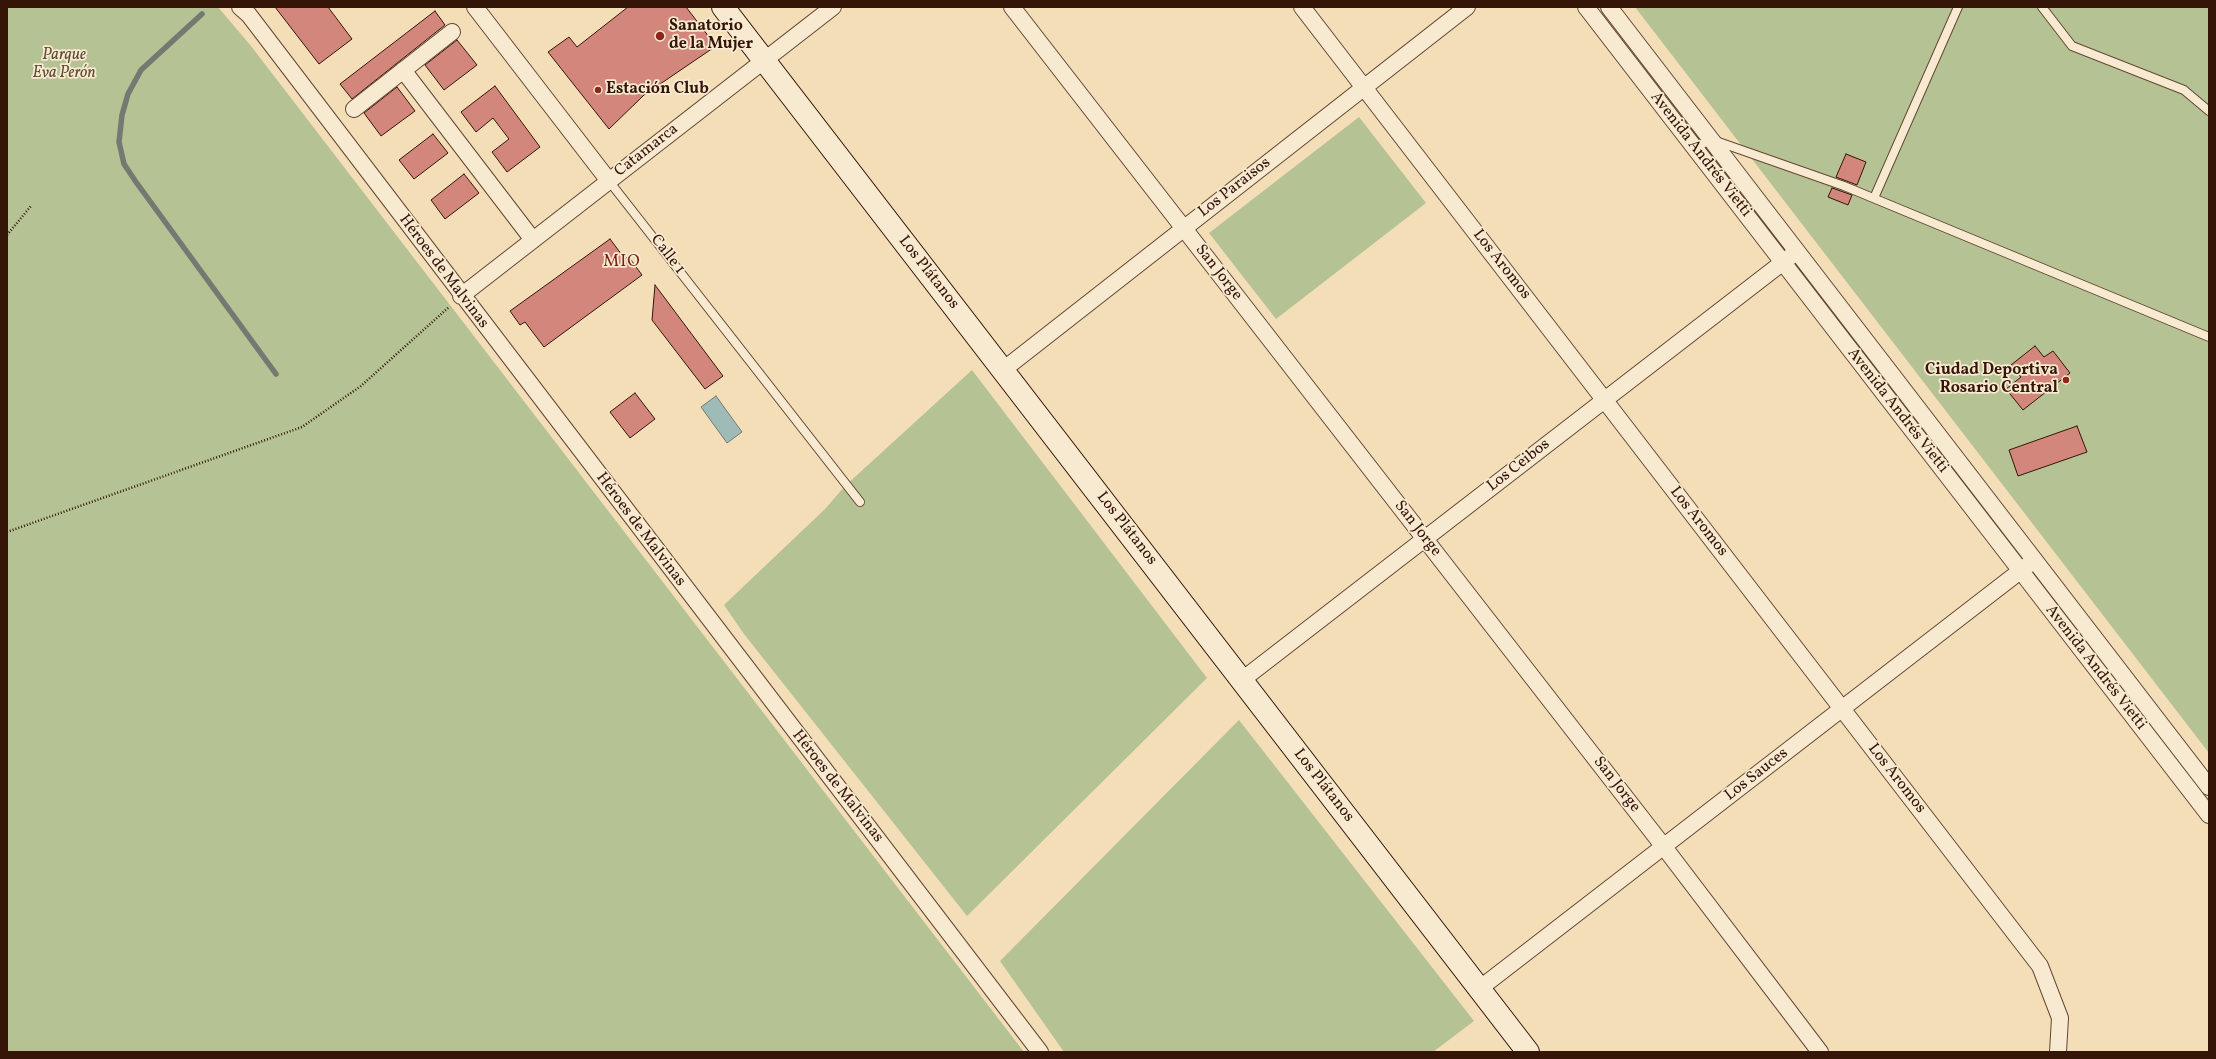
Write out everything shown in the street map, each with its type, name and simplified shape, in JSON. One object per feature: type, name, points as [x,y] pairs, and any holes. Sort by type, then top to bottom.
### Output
[{"type":"street","name":"Héroes de Malvinas","points":[[240,7],[249,15],[1040,1052]]},
{"type":"street","name":"Calle 1","points":[[474,7],[609,181]]},
{"type":"street","name":"Los Plátanos","points":[[723,7],[1528,1052]]},
{"type":"street","name":"Catamarca","points":[[462,296],[833,7]]},
{"type":"street","name":"San Jorge","points":[[1012,7],[1664,847],[1820,1052]]},
{"type":"street","name":"Los Aromos","points":[[1302,7],[2040,966],[2060,1018],[2058,1052]]},
{"type":"street","name":"Los Paraisos","points":[[1003,370],[1466,7]]},
{"type":"street","name":"Avenida Andrés Vietti","points":[[1586,7],[2209,816]]},
{"type":"street","name":"Avenida Andrés Vietti","points":[[1609,7],[2209,787]]},
{"type":"street","points":[[354,109],[452,32]]},
{"type":"street","points":[[403,70],[533,240]]},
{"type":"street","name":"Los Ceibos","points":[[1242,680],[1797,251]]},
{"type":"street","name":"Los Sauces","points":[[1479,989],[2034,560]]},
{"type":"lane","points":[[1874,198],[1958,7]]},
{"type":"lane","points":[[2042,7],[2072,46],[2184,90],[2209,111]]},
{"type":"lane","points":[[1695,149],[1710,139],[1874,198],[2209,337]]},
{"type":"lane","name":"Calle 1","points":[[609,181],[860,502]]},
{"type":"path","points":[[7,235],[31,206]]},
{"type":"path","points":[[7,532],[302,427],[361,386],[462,296]]},
{"type":"green space","name":"Parque Eva Perón","points":[[7,7],[218,7],[251,46],[1024,1052],[7,1052]]},
{"type":"green space","name":"Ciudad Deportiva Rosario Central","points":[[1635,7],[2209,7],[2209,753]]},
{"type":"green space","points":[[1359,117],[1426,203],[1276,319],[1209,233]]},
{"type":"green space","points":[[972,370],[1207,678],[967,916],[744,634],[724,605],[825,509],[845,486]]},
{"type":"green space","points":[[1239,720],[1474,1021],[1433,1052],[1064,1052],[1000,961]]},
{"type":"water","points":[[716,396],[742,432],[727,443],[701,407]]},
{"type":"building","points":[[275,7],[328,7],[352,39],[319,64]]},
{"type":"building","points":[[628,7],[686,7],[716,46],[644,95],[609,129],[548,52],[569,37],[577,47]]},
{"type":"building","points":[[435,11],[445,25],[352,99],[340,84]]},
{"type":"building","points":[[457,40],[477,65],[444,90],[425,65]]},
{"type":"building","points":[[495,86],[540,147],[507,172],[492,152],[509,139],[493,118],[476,132],[461,112]]},
{"type":"building","points":[[397,87],[415,111],[381,136],[364,113]]},
{"type":"building","points":[[433,134],[448,153],[414,179],[399,160]]},
{"type":"building","points":[[1846,154],[1866,162],[1857,185],[1836,177]]},
{"type":"building","points":[[464,174],[479,193],[445,219],[431,200]]},
{"type":"building","points":[[1832,188],[1852,195],[1848,205],[1828,197]]},
{"type":"building","points":[[610,239],[625,259],[628,256],[642,275],[544,347],[525,322],[520,325],[510,311]]},
{"type":"building","points":[[655,285],[723,376],[705,389],[652,320]]},
{"type":"building","points":[[2035,346],[2044,357],[2053,351],[2070,373],[2023,410],[2006,389],[2021,377],[2011,365]]},
{"type":"building","points":[[635,393],[655,419],[630,438],[610,412]]},
{"type":"building","points":[[2077,426],[2087,452],[2018,476],[2009,450]]},
{"type":"waterway","points":[[202,14],[141,70],[128,94],[122,115],[119,142],[124,164],[136,182],[276,374]]},
{"type":"place","name":"Sanatorio de la Mujer","points":[[660,36]]},
{"type":"place","name":"Estación Club","points":[[598,90]]},
{"type":"place","name":"Ciudad Deportiva Rosario Central","points":[[2066,380]]},
{"type":"district","name":"MIO","points":[[622,263]]}]
